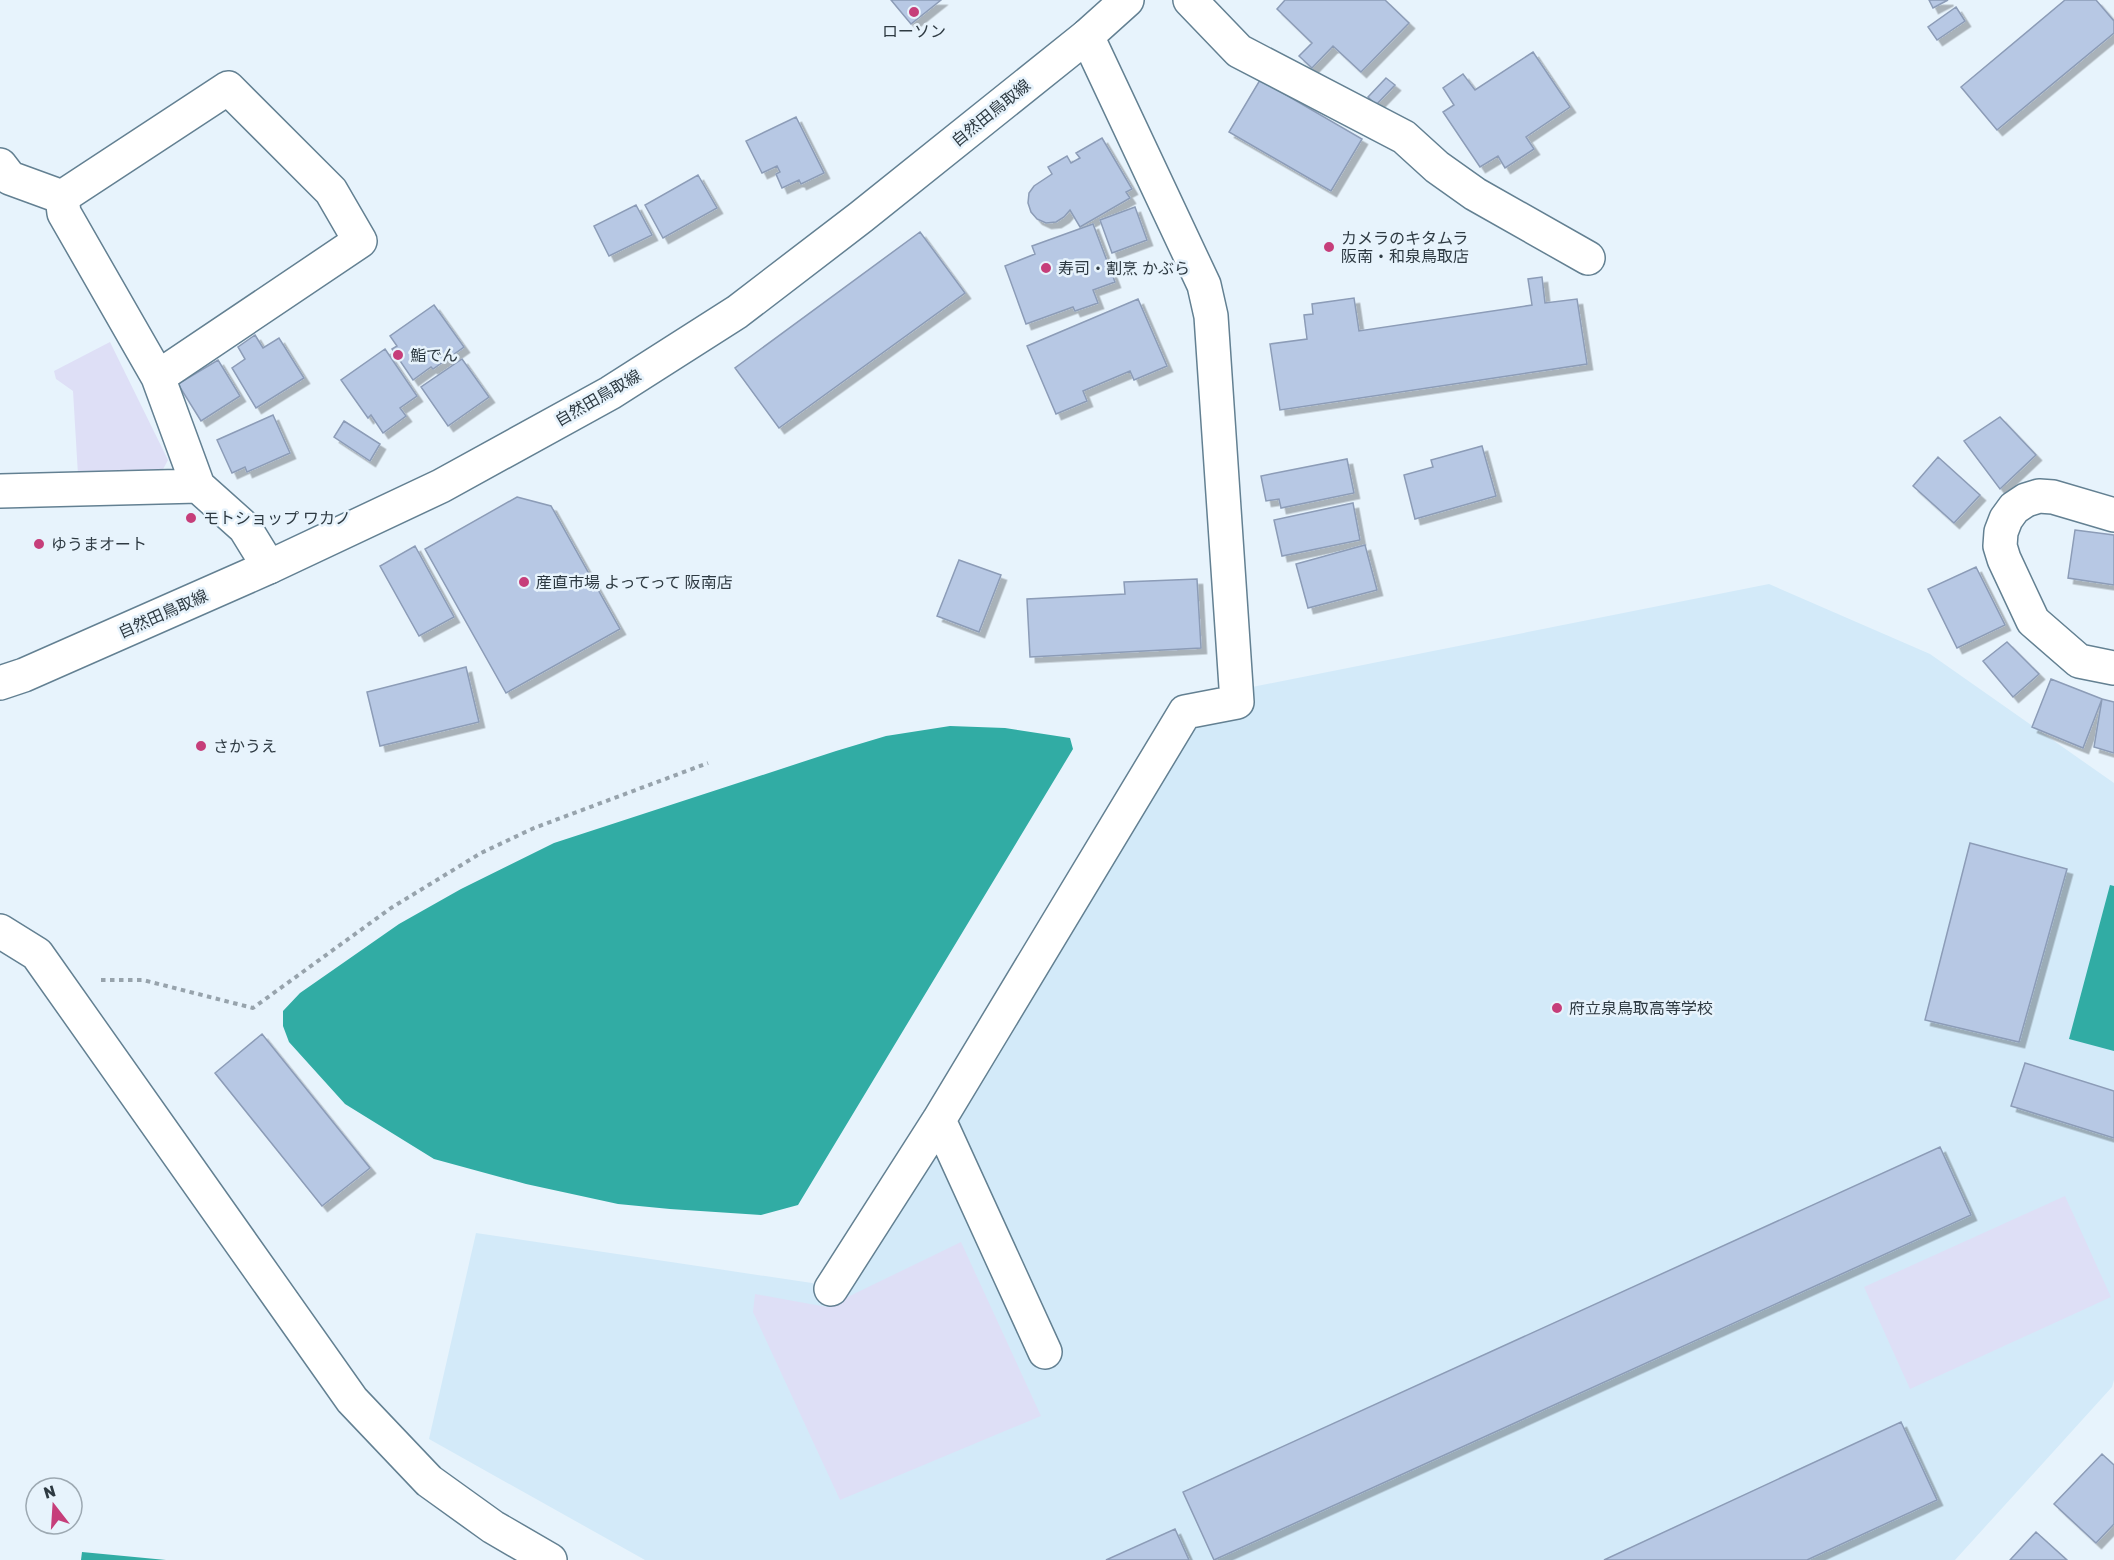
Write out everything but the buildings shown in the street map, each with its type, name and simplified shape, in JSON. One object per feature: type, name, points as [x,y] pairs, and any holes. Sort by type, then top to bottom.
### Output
[{"type":"street","name":"自然田鳥取線","points":[[0,683],[24,675],[269,567],[451,480],[610,393],[737,312],[861,217],[1087,36],[1127,0]]},
{"type":"street","points":[[1190,0],[1239,51],[1404,137],[1437,167],[1475,194],[1588,258]]},
{"type":"street","points":[[831,1289],[939,1120],[1185,712],[1237,702],[1211,316],[1208,300],[1204,285],[1087,36]]},
{"type":"street","points":[[62,198],[228,88],[331,191],[360,241],[158,377]]},
{"type":"street","points":[[0,165],[10,178],[62,198]]},
{"type":"street","points":[[62,198],[64,213],[158,377],[198,486],[245,528],[269,567]]},
{"type":"street","points":[[0,491],[198,486]]},
{"type":"street","points":[[2114,516],[2053,497],[2039,496],[2026,500],[2014,508],[2001,532],[2000,546],[2033,621],[2079,661],[2114,668]]},
{"type":"street","points":[[0,931],[37,954],[352,1400],[429,1481],[493,1527],[550,1560]]},
{"type":"street","points":[[939,1120],[1045,1352]]},
{"type":"path","points":[[62,989],[103,980],[143,980],[253,1008],[392,908],[481,853],[534,828],[708,763]]},
{"type":"shaded area","points":[[110,342],[168,460],[161,473],[78,475],[73,391],[56,379],[54,371]]},
{"type":"shaded area","name":"府立泉鳥取高等学校","points":[[1769,584],[1930,654],[2114,783],[2114,1380],[2112,1387],[1955,1560],[645,1560],[429,1439],[476,1233],[832,1286],[1187,700]]},
{"type":"shaded area","points":[[950,726],[1005,728],[1070,738],[1073,749],[798,1205],[761,1215],[618,1204],[526,1184],[434,1159],[345,1104],[289,1042],[283,1026],[283,1011],[300,993],[399,924],[461,889],[554,843],[886,736]]},
{"type":"shaded area","points":[[2110,885],[2114,886],[2114,1051],[2069,1039]]},
{"type":"shaded area","points":[[2065,1196],[2111,1297],[1910,1389],[1864,1287]]},
{"type":"shaded area","points":[[961,1242],[1041,1416],[840,1500],[753,1312],[755,1294],[827,1307]]},
{"type":"shaded area","points":[[82,1552],[166,1560],[81,1560]]},
{"type":"place","name":"ローソン","points":[[914,12]]},
{"type":"place","name":"カメラのキタムラ 阪南・和泉鳥取店","points":[[1329,247]]},
{"type":"place","name":"寿司・割烹 かぶら","points":[[1046,268]]},
{"type":"place","name":"鮨でん","points":[[398,355]]},
{"type":"place","name":"モトショップ ワカノ","points":[[191,518]]},
{"type":"place","name":"ゆうまオート","points":[[39,544]]},
{"type":"place","name":"産直市場 よってって 阪南店","points":[[524,582]]},
{"type":"place","name":"さかうえ","points":[[201,746]]},
{"type":"place","name":"府立泉鳥取高等学校","points":[[1557,1008]]}]
